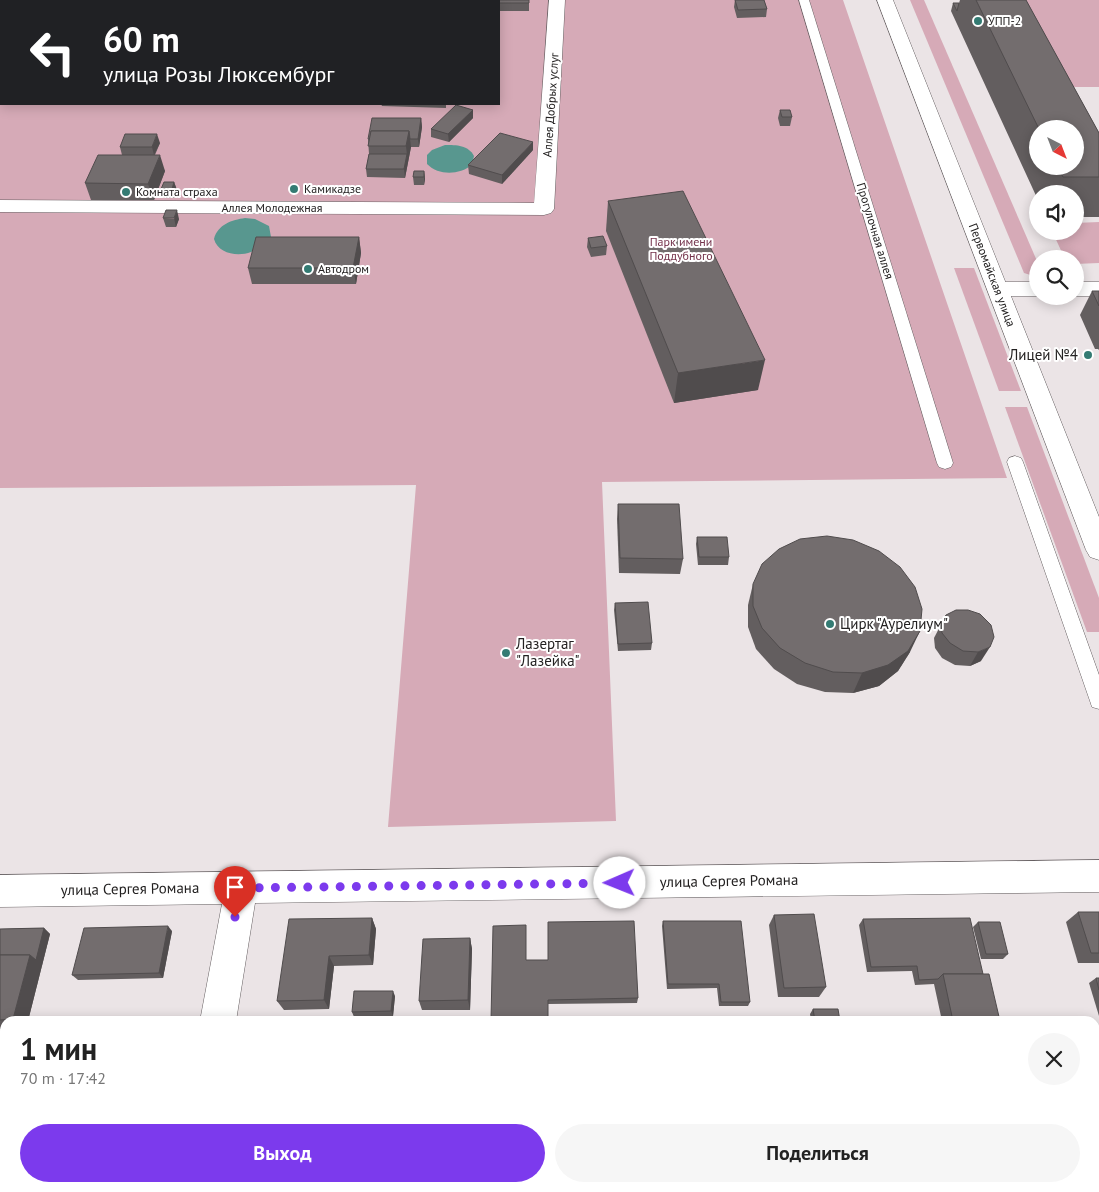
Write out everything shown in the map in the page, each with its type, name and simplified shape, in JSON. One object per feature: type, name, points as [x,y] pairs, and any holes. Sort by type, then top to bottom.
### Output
[{"type":"street","name":"Аллея Добрых услуг","points":[[544,209],[557,0]]},
{"type":"street","name":"Первомайская улица","points":[[885,0],[1099,550]]},
{"type":"street","name":"Аллея Молодежная","points":[[0,206],[544,209]]},
{"type":"street","points":[[998,289],[1029,289]]},
{"type":"street","points":[[1084,289],[1099,289]]},
{"type":"street","name":"улица Сергея Романа","points":[[0,891],[1099,876]]},
{"type":"street","points":[[219,1016],[240,888]]},
{"type":"lane","name":"Прогулочная аллея","points":[[804,0],[945,463]]},
{"type":"lane","points":[[1015,462],[1099,701]]},
{"type":"green space","name":"Парк имени Поддубного","points":[[500,0],[843,0],[1007,478],[602,482],[616,821],[388,827],[416,485],[0,488],[0,105],[500,105]]},
{"type":"green space","points":[[910,0],[924,0],[1032,250],[1029,250],[1029,275],[1024,273]]},
{"type":"green space","points":[[1021,0],[1099,0],[1099,87],[1070,87]]},
{"type":"green space","points":[[1099,222],[1099,263],[1084,264],[1084,250],[1061,250],[1056,240],[1084,240],[1084,223]]},
{"type":"green space","points":[[954,268],[974,268],[1021,391],[999,391]]},
{"type":"green space","points":[[1005,407],[1027,407],[1099,598],[1099,632],[1087,632]]},
{"type":"shaded area","points":[[445,145],[458,146],[472,152],[474,156],[472,165],[461,171],[449,173],[432,168],[427,164],[427,155],[432,150]]},
{"type":"shaded area","points":[[245,218],[255,219],[269,226],[271,237],[251,252],[235,254],[224,251],[216,244],[214,239],[216,234],[222,226]]},
{"type":"building","points":[[500,0],[529,0],[529,3],[500,3]]},
{"type":"building","points":[[735,0],[764,0],[767,9],[738,10]]},
{"type":"building","points":[[976,0],[1026,0],[1099,133],[1099,177],[1063,177],[1062,175],[1084,175],[1084,120],[1035,120]]},
{"type":"building","points":[[953,3],[959,3],[957,11]]},
{"type":"building","points":[[456,105],[473,110],[448,134],[431,129]]},
{"type":"building","points":[[780,110],[790,110],[792,117],[782,117]]},
{"type":"building","points":[[372,118],[421,118],[418,139],[410,139],[409,131],[371,131],[370,139],[368,139]]},
{"type":"building","points":[[371,131],[409,131],[406,146],[368,146]]},
{"type":"building","points":[[500,133],[533,142],[502,175],[468,165]]},
{"type":"building","points":[[125,134],[157,134],[152,147],[120,147]]},
{"type":"building","points":[[369,154],[407,154],[404,169],[366,169]]},
{"type":"building","points":[[98,155],[160,155],[148,184],[85,183]]},
{"type":"building","points":[[414,171],[424,171],[424,177],[413,177]]},
{"type":"building","points":[[164,182],[174,182],[172,189],[161,189]]},
{"type":"building","points":[[683,191],[765,360],[678,373],[608,201]]},
{"type":"building","points":[[166,210],[177,210],[174,218],[163,218]]},
{"type":"building","points":[[603,236],[607,246],[591,248],[588,238]]},
{"type":"building","points":[[256,237],[359,237],[353,268],[248,268]]},
{"type":"building","points":[[1092,291],[1099,291],[1099,306]]},
{"type":"building","points":[[618,504],[679,504],[683,559],[620,558]]},
{"type":"building","points":[[827,536],[853,540],[879,551],[900,567],[915,587],[922,609],[920,631],[908,651],[888,665],[862,673],[833,672],[805,663],[780,648],[762,628],[753,606],[753,584],[762,564],[779,549],[800,539]]},
{"type":"building","points":[[697,537],[727,537],[729,557],[699,557]]},
{"type":"building","points":[[648,602],[652,643],[618,644],[615,603]]},
{"type":"building","points":[[956,610],[968,610],[980,614],[991,625],[994,637],[990,647],[978,652],[963,651],[950,643],[942,633],[941,623],[946,615]]},
{"type":"building","points":[[1078,912],[1099,912],[1099,953],[1091,953]]},
{"type":"building","points":[[814,914],[826,987],[784,988],[774,915]]},
{"type":"building","points":[[372,918],[369,955],[329,956],[324,1000],[277,1001],[289,919]]},
{"type":"building","points":[[970,918],[983,974],[943,974],[938,979],[919,980],[917,966],[871,967],[863,919]]},
{"type":"building","points":[[634,921],[638,998],[548,1000],[548,1016],[491,1016],[493,926],[526,925],[526,960],[548,960],[548,922]]},
{"type":"building","points":[[663,921],[741,921],[750,1002],[721,1002],[719,984],[668,984]]},
{"type":"building","points":[[978,922],[1000,922],[1008,954],[986,954]]},
{"type":"building","points":[[168,926],[159,973],[72,975],[84,928]]},
{"type":"building","points":[[44,928],[36,960],[30,955],[0,955],[0,929]]},
{"type":"building","points":[[470,938],[468,1000],[419,1001],[423,939]]},
{"type":"building","points":[[0,955],[30,955],[14,1016],[0,1016]]},
{"type":"building","points":[[943,974],[989,974],[999,1016],[952,1016]]},
{"type":"building","points":[[1096,978],[1099,978],[1099,990]]},
{"type":"building","points":[[354,991],[393,991],[391,1011],[352,1012]]},
{"type":"building","points":[[813,1009],[838,1009],[839,1016],[814,1016]]},
{"type":"place","name":"УПП-2","points":[[978,21]]},
{"type":"place","name":"Камикадзе","points":[[294,189]]},
{"type":"place","name":"Комната страха","points":[[126,192]]},
{"type":"place","name":"Автодром","points":[[308,269]]},
{"type":"place","name":"Лицей №4","points":[[1088,355]]},
{"type":"place","name":"Цирк \"Аурелиум\"","points":[[830,624]]},
{"type":"place","name":"Лазертаг \"Лазейка\"","points":[[506,653]]},
{"type":"route","points":[[235,917],[240,888],[620,883]]}]
